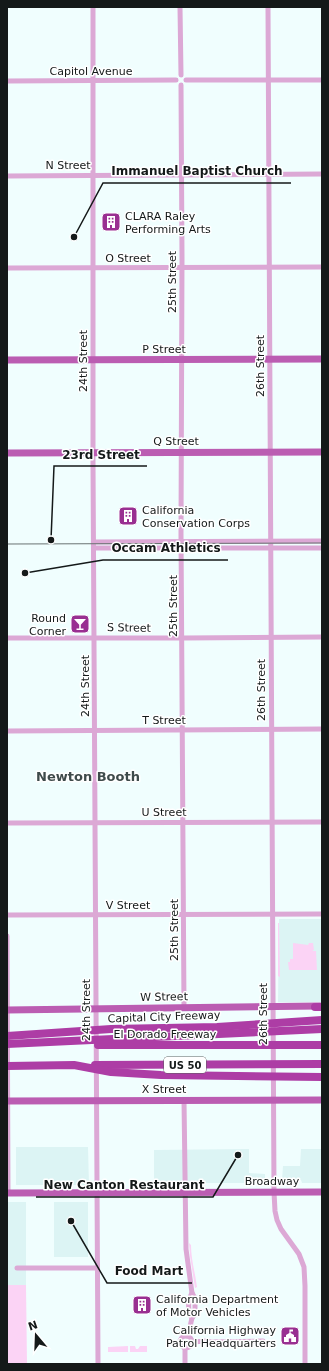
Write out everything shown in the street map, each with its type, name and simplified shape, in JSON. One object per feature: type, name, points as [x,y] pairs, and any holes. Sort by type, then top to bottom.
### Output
[{"type":"highway","name":"Capital City Freeway","points":[[7,1036],[111,1029],[249,1025],[322,1020]]},
{"type":"highway","points":[[7,1045],[111,1042],[322,1029]]},
{"type":"highway","name":"El Dorado Freeway","points":[[111,1042],[322,1045]]},
{"type":"highway","name":"US 50","points":[[111,1069],[260,1064],[322,1064]]},
{"type":"highway","points":[[7,1066],[74,1066],[161,1075],[322,1078]]},
{"type":"main road","name":"P Street","points":[[7,360],[322,359]]},
{"type":"main road","name":"Q Street","points":[[7,453],[322,452]]},
{"type":"main road","name":"W Street","points":[[7,1010],[320,1007]]},
{"type":"main road","name":"X Street","points":[[7,1101],[322,1100]]},
{"type":"main road","name":"Broadway","points":[[8,1193],[322,1192]]},
{"type":"street","name":"24th Street","points":[[93,7],[93,453],[98,1364]]},
{"type":"street","points":[[180,7],[181,75],[186,80],[322,80]]},
{"type":"street","name":"26th Street","points":[[268,7],[274,1192],[277,1220],[281,1229],[299,1254],[304,1267],[305,1364]]},
{"type":"street","points":[[181,75],[177,77],[177,84],[184,84],[186,80]]},
{"type":"street","name":"Capitol Avenue","points":[[7,81],[176,80]]},
{"type":"street","name":"25th Street","points":[[181,85],[184,1008]]},
{"type":"street","name":"N Street","points":[[7,176],[322,174]]},
{"type":"street","name":"O Street","points":[[7,268],[322,267]]},
{"type":"street","points":[[94,542],[322,541]]},
{"type":"street","points":[[94,548],[322,548]]},
{"type":"street","name":"S Street","points":[[7,638],[322,637]]},
{"type":"street","name":"T Street","points":[[7,731],[322,729]]},
{"type":"street","name":"U Street","points":[[7,823],[322,822]]},
{"type":"street","name":"V Street","points":[[7,915],[322,914]]},
{"type":"street","points":[[7,936],[8,1193]]},
{"type":"street","points":[[184,1100],[186,1249],[192,1293],[196,1298],[195,1314],[192,1318],[189,1331],[186,1336],[181,1338],[179,1342],[181,1346],[185,1348]]},
{"type":"street","points":[[17,1268],[97,1268]]},
{"type":"street","points":[[186,1336],[190,1338],[192,1342]]},
{"type":"street","points":[[185,1348],[190,1346],[192,1342],[263,1341]]},
{"type":"street","points":[[185,1348],[185,1364]]},
{"type":"shaded area","points":[[279,919],[322,919],[322,1002],[278,1002]]},
{"type":"shaded area","points":[[279,923],[280,977],[278,976]]},
{"type":"shaded area","points":[[293,943],[308,945],[309,943],[313,943],[314,950],[312,951],[316,951],[317,970],[289,970],[288,962],[290,962],[290,959],[293,959]]},
{"type":"shaded area","points":[[16,1147],[88,1147],[89,1185],[16,1185]]},
{"type":"shaded area","points":[[249,1149],[249,1173],[265,1174],[265,1183],[154,1183],[154,1150]]},
{"type":"shaded area","points":[[301,1149],[322,1149],[322,1183],[302,1183],[301,1180],[282,1180],[283,1166],[300,1166]]},
{"type":"shaded area","points":[[7,1202],[26,1202],[26,1285],[7,1285]]},
{"type":"shaded area","points":[[54,1202],[88,1202],[88,1257],[54,1257]]},
{"type":"shaded area","points":[[189,1243],[191,1245],[197,1287],[195,1288],[190,1256]]},
{"type":"shaded area","points":[[7,1285],[26,1285],[27,1364],[7,1364]]},
{"type":"shaded area","points":[[128,1346],[128,1352],[108,1352],[108,1347]]},
{"type":"shaded area","points":[[130,1346],[135,1346],[136,1349],[138,1349],[140,1346],[147,1346],[147,1352],[130,1352]]},
{"type":"tram line","points":[[7,544],[322,543]]},
{"type":"place","name":"CLARA Raley Performing Arts","points":[[111,222]]},
{"type":"place","name":"Immanuel Baptist Church","points":[[74,237]]},
{"type":"place","name":"California Conservation Corps","points":[[128,516]]},
{"type":"place","name":"23rd Street","points":[[51,540]]},
{"type":"place","name":"Occam Athletics","points":[[25,573]]},
{"type":"place","name":"Round Corner","points":[[80,624]]},
{"type":"place","name":"New Canton Restaurant","points":[[238,1155]]},
{"type":"place","name":"Food Mart","points":[[71,1221]]},
{"type":"place","name":"California Department of Motor Vehicles","points":[[142,1305]]},
{"type":"place","name":"California Highway Patrol Headquarters","points":[[290,1336]]},
{"type":"district","name":"Newton Booth","points":[[88,776]]}]
